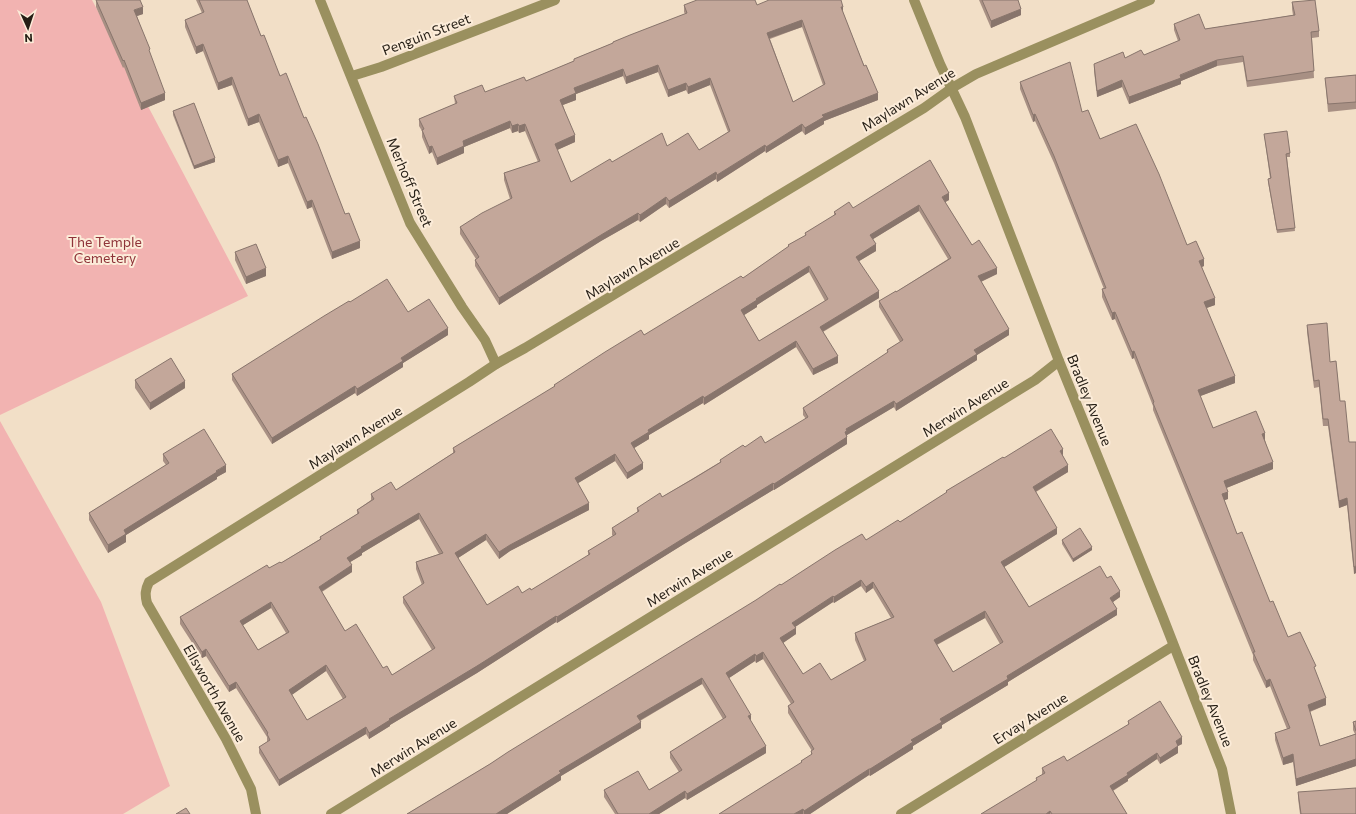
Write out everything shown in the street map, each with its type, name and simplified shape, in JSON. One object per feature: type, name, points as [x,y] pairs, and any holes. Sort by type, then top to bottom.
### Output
[{"type":"street","name":"Merhoff Street","points":[[320,0],[352,76],[410,223],[462,308],[485,340],[496,364]]},
{"type":"street","name":"Penguin Street","points":[[352,76],[380,67],[555,0]]},
{"type":"street","name":"Bradley Avenue","points":[[914,0],[940,64],[965,117],[1059,361],[1173,646],[1188,679],[1222,769],[1231,814]]},
{"type":"street","name":"Maylawn Avenue","points":[[145,589],[148,582],[496,364],[532,344],[910,116],[952,88],[976,74],[1150,0]]},
{"type":"street","name":"Merwin Avenue","points":[[331,814],[1035,380],[1059,361]]},
{"type":"street","name":"Ellsworth Avenue","points":[[145,589],[147,604],[226,739],[252,789],[256,814]]},
{"type":"street","name":"Ervay Avenue","points":[[902,814],[1173,646]]},
{"type":"green space","name":"The Temple Cemetery","points":[[0,0],[92,0],[248,296],[0,415]]},
{"type":"green space","points":[[0,421],[101,602],[170,786],[123,814],[0,814]]},
{"type":"building","points":[[96,0],[140,0],[143,7],[134,10],[150,49],[149,50],[165,93],[141,103],[124,60],[123,61]]},
{"type":"building","points":[[199,0],[247,0],[261,36],[264,35],[280,76],[286,73],[304,118],[306,117],[318,144],[345,214],[349,213],[360,241],[332,252],[312,200],[307,202],[288,156],[278,160],[259,114],[248,119],[232,77],[218,83],[203,44],[196,47],[185,20],[204,12]]},
{"type":"building","points":[[697,0],[755,0],[757,5],[769,0],[841,0],[843,7],[841,7],[864,66],[866,65],[878,93],[822,115],[824,117],[805,128],[802,124],[766,147],[765,145],[717,175],[716,172],[669,201],[666,197],[640,215],[638,213],[499,298],[475,260],[479,257],[460,227],[482,213],[512,198],[504,173],[540,161],[525,124],[512,126],[510,121],[463,141],[464,146],[437,158],[432,146],[429,147],[422,130],[424,129],[419,119],[457,103],[454,96],[482,85],[485,92],[524,77],[526,81],[574,61],[574,59],[613,42],[687,13],[684,5]],"holes":[[[802,20],[825,84],[793,102],[767,33]],[[658,65],[668,90],[686,83],[688,87],[710,78],[730,131],[699,150],[688,133],[667,146],[662,133],[612,162],[610,159],[571,182],[555,144],[575,135],[560,100],[576,93],[574,88],[623,69],[626,77]]]},
{"type":"building","points":[[982,0],[1018,0],[1021,9],[991,21]]},
{"type":"building","points":[[1315,0],[1319,31],[1311,32],[1314,71],[1247,81],[1243,56],[1217,60],[1180,75],[1181,78],[1129,97],[1122,80],[1097,91],[1094,64],[1123,52],[1125,58],[1141,50],[1144,55],[1180,40],[1174,24],[1199,14],[1205,29],[1295,15],[1292,2]]},
{"type":"building","points":[[1070,62],[1082,112],[1088,110],[1100,139],[1136,124],[1159,174],[1187,245],[1196,241],[1204,259],[1199,261],[1215,298],[1204,302],[1235,376],[1198,390],[1213,428],[1256,411],[1265,433],[1262,434],[1273,462],[1224,481],[1228,492],[1222,494],[1237,534],[1242,532],[1270,602],[1273,601],[1288,637],[1300,632],[1316,666],[1314,667],[1326,698],[1308,705],[1320,746],[1356,734],[1356,759],[1296,779],[1293,754],[1283,758],[1275,733],[1290,728],[1270,679],[1266,681],[1253,652],[1255,652],[1153,403],[1154,402],[1134,351],[1132,352],[1115,312],[1112,313],[1102,289],[1106,288],[1054,156],[1035,114],[1033,115],[1020,82]]},
{"type":"building","points":[[1356,75],[1356,102],[1328,104],[1325,78]]},
{"type":"building","points":[[194,103],[215,158],[194,166],[173,111]]},
{"type":"building","points":[[1287,131],[1290,153],[1286,154],[1295,228],[1277,230],[1268,179],[1271,178],[1264,134]]},
{"type":"building","points":[[930,160],[949,193],[942,197],[972,245],[979,240],[997,268],[978,276],[1009,329],[974,350],[977,354],[896,404],[894,401],[846,429],[847,431],[845,432],[847,437],[774,484],[773,483],[557,617],[556,616],[389,719],[390,720],[369,733],[366,727],[279,780],[259,747],[270,740],[267,734],[268,733],[236,682],[229,686],[206,649],[202,652],[180,617],[267,565],[269,568],[280,562],[281,563],[321,539],[320,537],[359,513],[357,510],[374,499],[371,494],[391,482],[396,490],[455,452],[453,448],[555,386],[554,385],[641,330],[644,335],[741,276],[743,278],[789,246],[788,245],[806,235],[805,233],[836,214],[834,212],[849,202],[853,208]],"holes":[[[919,205],[951,258],[879,301],[903,340],[887,350],[888,352],[803,408],[808,417],[765,443],[761,436],[745,447],[743,445],[720,460],[721,462],[662,497],[660,493],[637,508],[639,511],[612,528],[616,534],[588,551],[590,554],[531,590],[530,588],[522,593],[518,586],[487,605],[455,553],[486,534],[499,552],[589,503],[575,478],[615,454],[627,473],[643,463],[631,443],[649,432],[648,430],[703,396],[704,398],[796,341],[813,369],[838,356],[820,327],[879,291],[856,257],[876,244],[870,235]],[[809,266],[828,299],[759,341],[741,310],[757,300],[756,299]],[[419,513],[443,553],[416,562],[424,583],[403,597],[435,648],[392,675],[387,666],[383,668],[356,624],[345,631],[319,587],[352,565],[347,558],[362,548],[361,547]],[[271,602],[289,632],[258,650],[240,621]],[[326,665],[346,697],[307,720],[289,690]]]},
{"type":"building","points":[[256,244],[266,268],[246,277],[235,252]]},
{"type":"building","points":[[387,279],[408,312],[429,299],[448,328],[401,358],[403,361],[357,389],[355,386],[272,438],[232,374],[324,316]]},
{"type":"building","points":[[1327,323],[1330,362],[1336,361],[1340,401],[1345,401],[1349,442],[1356,442],[1356,566],[1354,567],[1347,498],[1339,501],[1328,419],[1323,419],[1319,380],[1314,381],[1307,325]]},
{"type":"building","points":[[171,358],[185,381],[150,403],[135,380]]},
{"type":"building","points":[[204,429],[226,465],[124,530],[126,534],[108,545],[89,513],[169,463],[163,454]]},
{"type":"building","points":[[1051,429],[1063,449],[1060,451],[1068,465],[1033,487],[1057,528],[1001,562],[1029,607],[1100,566],[1107,578],[1111,576],[1120,591],[1110,598],[1117,609],[1007,676],[1008,679],[940,719],[942,722],[911,740],[913,742],[804,811],[803,809],[794,814],[719,814],[802,762],[801,761],[812,754],[811,751],[814,749],[788,706],[794,702],[763,652],[756,656],[755,654],[726,673],[751,715],[748,716],[766,746],[687,794],[685,791],[649,814],[618,814],[604,790],[638,771],[649,790],[682,770],[670,752],[726,717],[702,678],[637,716],[641,722],[559,771],[561,773],[496,814],[407,814],[780,584],[781,585],[835,550],[862,534],[866,540],[898,520],[900,522],[947,492],[946,491],[1003,457],[1004,458]],"holes":[[[861,580],[866,587],[873,582],[894,617],[855,633],[866,660],[831,680],[820,663],[803,674],[780,638],[796,628],[792,623],[833,596],[834,597]],[[985,611],[1003,642],[953,672],[934,640]]]},
{"type":"building","points":[[1080,528],[1092,547],[1073,559],[1062,540]]},
{"type":"building","points":[[1160,701],[1182,737],[1176,741],[1178,746],[1160,758],[1157,753],[1127,773],[1128,775],[1110,786],[1127,814],[1052,814],[1050,811],[1046,814],[981,814],[1037,780],[1036,778],[1045,773],[1042,768],[1064,756],[1067,761],[1129,724],[1128,721]]},
{"type":"building","points":[[1356,721],[1356,731],[1353,722]]},
{"type":"building","points":[[1356,788],[1356,814],[1301,814],[1298,792]]},
{"type":"building","points":[[186,808],[190,814],[176,814]]}]
